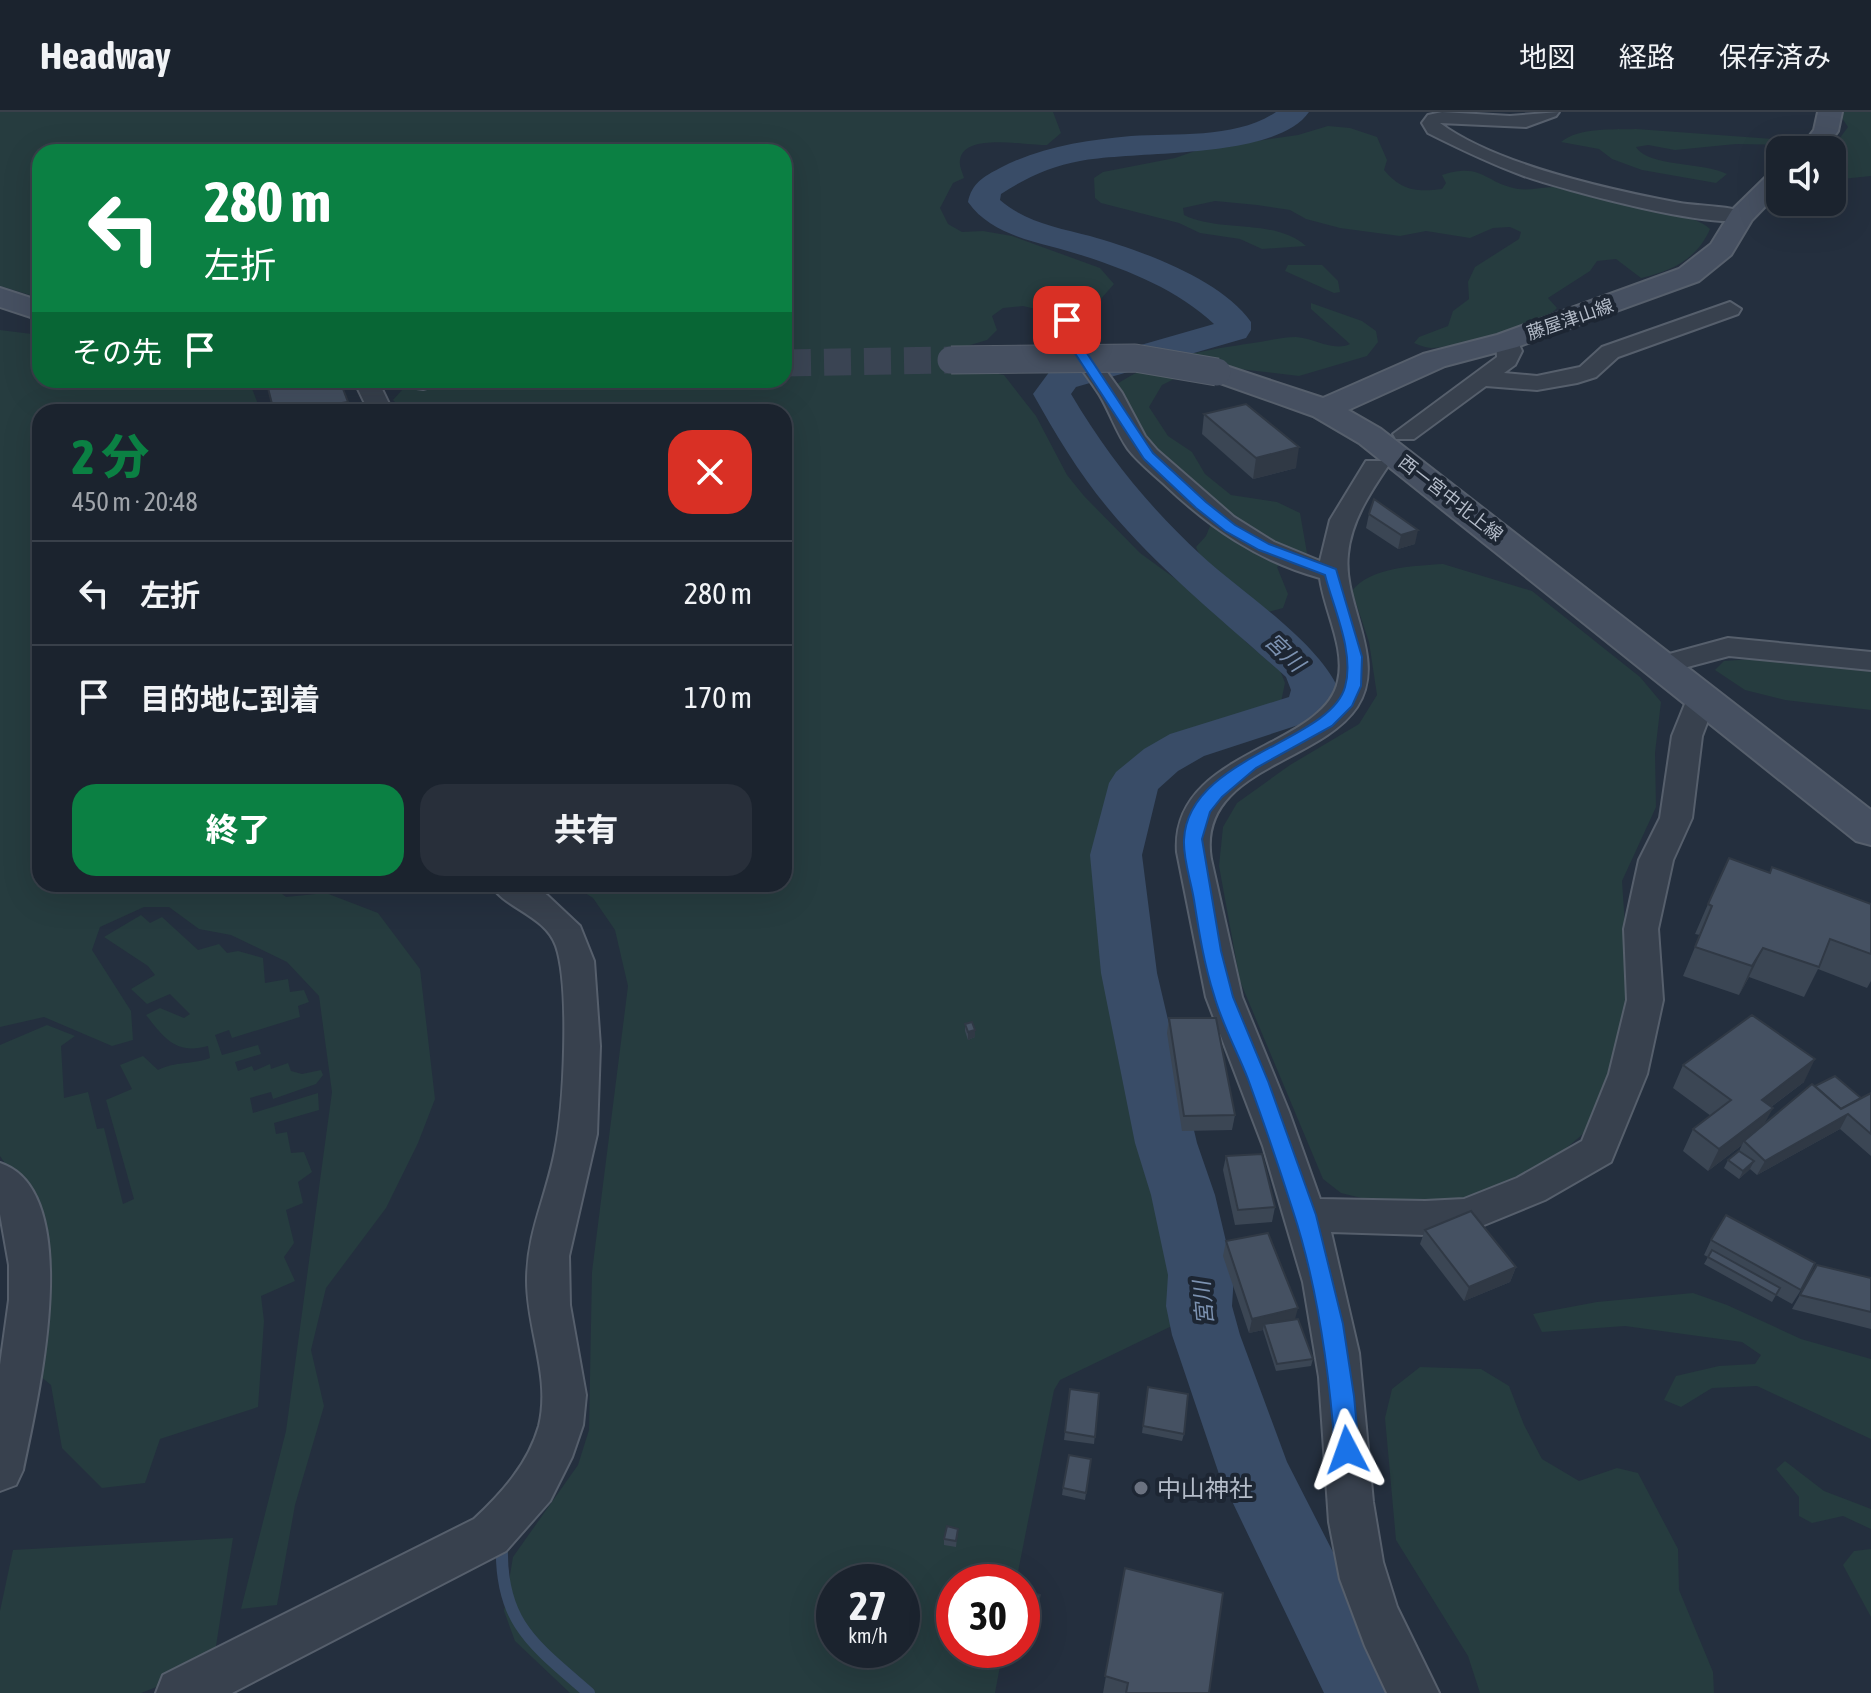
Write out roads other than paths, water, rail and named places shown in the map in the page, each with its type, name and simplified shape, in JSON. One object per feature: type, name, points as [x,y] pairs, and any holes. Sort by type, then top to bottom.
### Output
[{"type":"main road","points":[[1822,136],[1830,112]]},
{"type":"main road","name":"藤屋津山線","points":[[1324,409],[1434,360],[1507,341],[1689,275],[1721,249],[1741,216],[1766,191]]},
{"type":"main road","points":[[0,297],[32,308]]},
{"type":"main road","name":"西一宮中北上線","points":[[951,360],[1135,358],[1217,372],[1324,409],[1370,436],[1416,470],[1871,831]]},
{"type":"street","points":[[1550,112],[1526,121],[1445,117],[1431,123],[1435,129],[1485,156],[1535,176],[1655,204],[1741,216]]},
{"type":"street","points":[[1484,379],[1537,383],[1569,378],[1588,372],[1610,352],[1730,309]]},
{"type":"street","points":[[1067,320],[1071,338],[1136,441],[1201,505],[1230,528],[1264,547],[1331,572]]},
{"type":"street","points":[[1405,434],[1507,360],[1510,351],[1507,341]]},
{"type":"street","points":[[1375,466],[1342,518],[1331,572],[1354,657],[1353,686],[1344,706],[1326,722],[1250,764],[1216,793],[1202,811],[1193,839],[1212,951],[1224,997],[1258,1081],[1305,1215],[1331,1324],[1343,1396],[1353,1530],[1359,1566],[1383,1634],[1414,1693]]},
{"type":"street","points":[[1661,665],[1728,647],[1871,661]]},
{"type":"street","points":[[1305,1215],[1425,1218],[1467,1215],[1531,1189],[1597,1151],[1628,1074],[1645,1000],[1641,929],[1656,860],[1676,818],[1687,736],[1696,711],[1708,702]]},
{"type":"street","points":[[181,1693],[490,1535],[519,1510],[542,1476],[562,1424],[564,1394],[549,1304],[548,1255],[553,1219],[575,1151],[580,1110],[579,969],[573,945],[563,928],[519,892]]},
{"type":"street","points":[[0,1179],[17,1205],[30,1257],[26,1338],[0,1470]]},
{"type":"waterway","name":"宮川","points":[[1295,112],[1278,124],[1234,137],[1112,147],[1062,156],[1030,166],[1000,181],[986,190],[984,202],[1021,227],[1097,249],[1170,278],[1204,298],[1233,322],[1233,330],[1063,379],[1052,394],[1085,449],[1123,500],[1189,567],[1307,671],[1315,690],[1309,706],[1187,745],[1161,760],[1134,783],[1116,855],[1129,973],[1166,1143],[1183,1195],[1201,1275],[1199,1306],[1206,1335],[1255,1474],[1365,1693]]},
{"type":"waterway","points":[[502,1543],[503,1570],[514,1613],[537,1646],[589,1693]]},
{"type":"tunnel","points":[[792,363],[951,360]]},
{"type":"place","name":"中山神社","points":[[1141,1488]]}]
